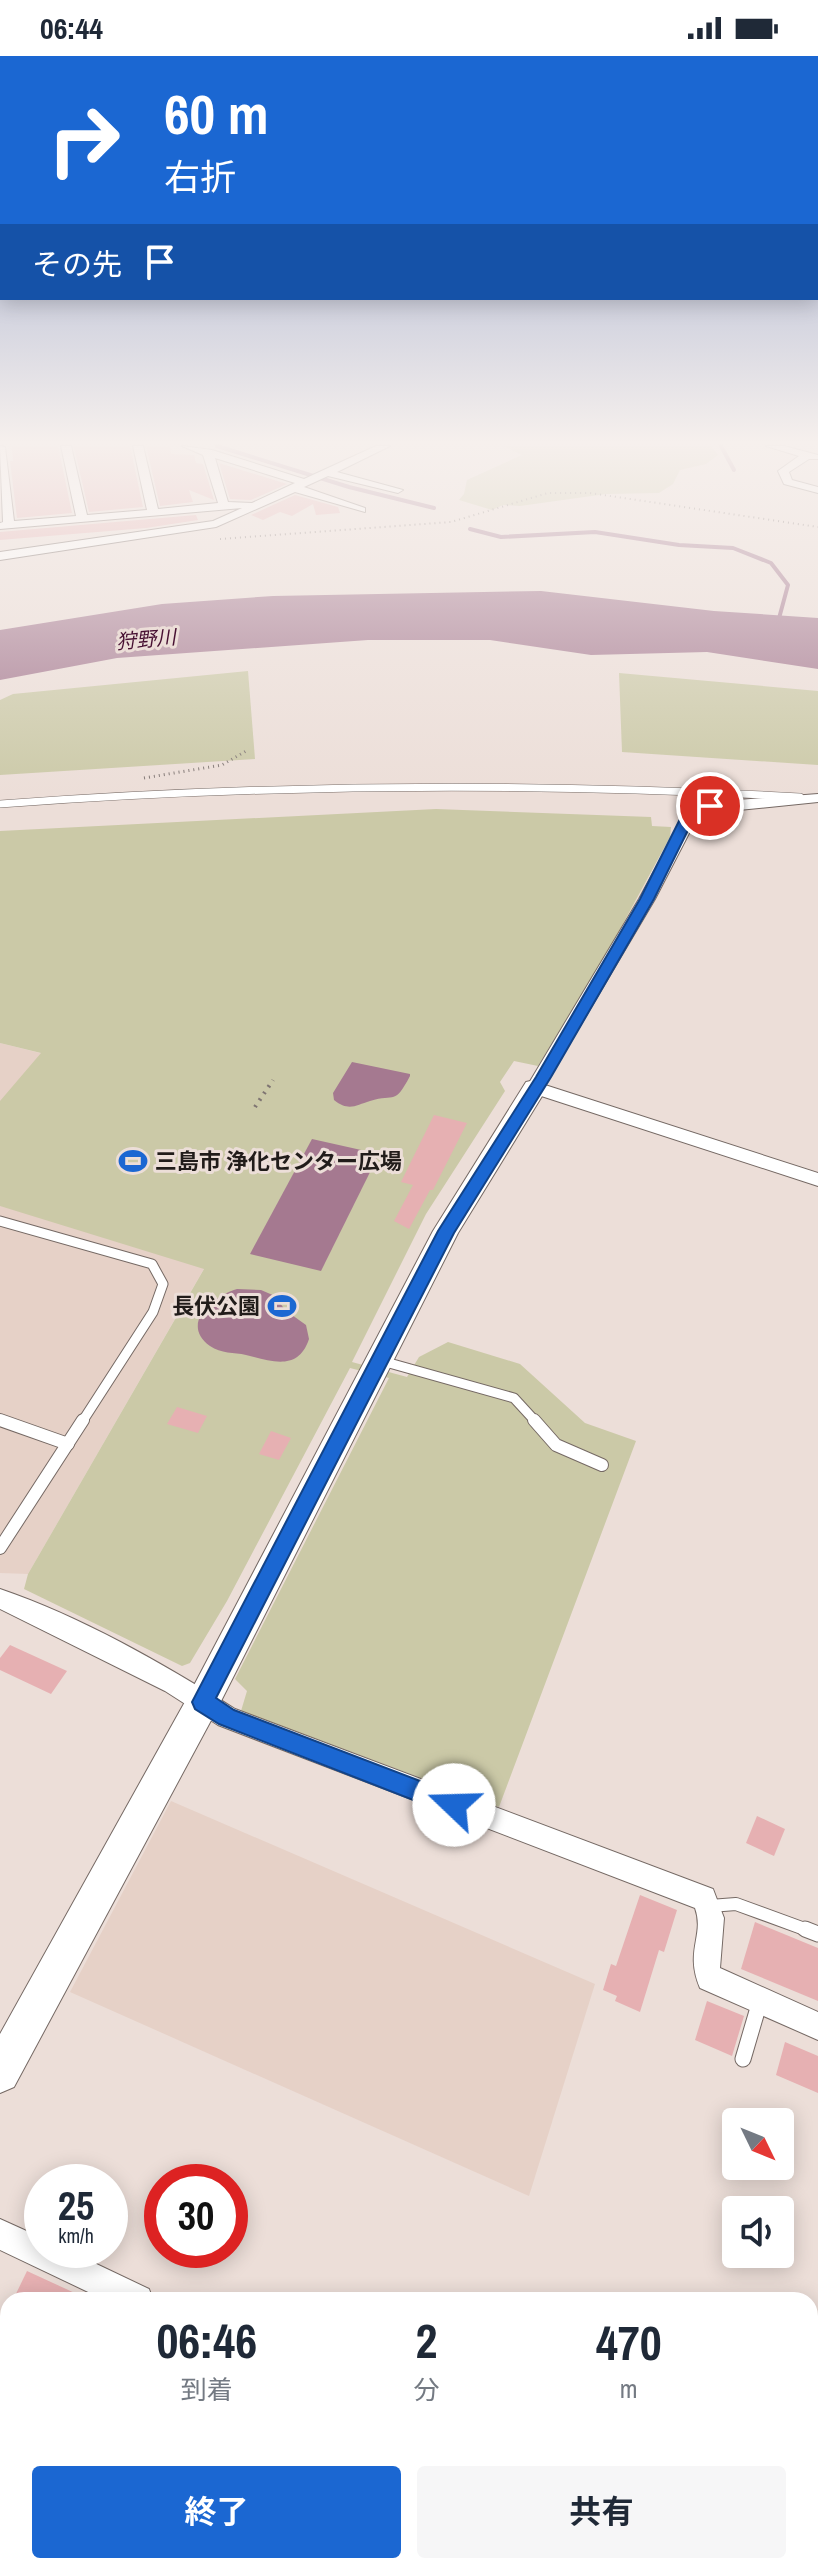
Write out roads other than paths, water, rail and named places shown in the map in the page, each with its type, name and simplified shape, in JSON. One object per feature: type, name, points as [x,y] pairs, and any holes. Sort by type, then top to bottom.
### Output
[{"type":"street","points":[[0,2073],[203,1702],[382,1361],[446,1231],[647,899],[693,811],[710,806],[783,803],[812,798]]},
{"type":"street","points":[[535,1088],[818,1180]]},
{"type":"street","points":[[0,1599],[39,1615],[173,1683],[241,1723],[692,1893],[710,1906],[712,1918],[705,1969],[718,1984],[818,2026]]},
{"type":"street","points":[[0,2234],[121,2292]]},
{"type":"lane","points":[[0,804],[153,792],[427,783],[812,798]]},
{"type":"lane","points":[[0,1221],[152,1264],[159,1271],[163,1284],[153,1312],[0,1548]]},
{"type":"lane","points":[[382,1361],[514,1398],[556,1445],[602,1465]]},
{"type":"lane","points":[[0,1420],[68,1444]]},
{"type":"lane","points":[[710,1906],[736,1904],[818,1934]]},
{"type":"lane","points":[[743,2059],[760,2001]]},
{"type":"water","name":"狩野川","points":[[541,591],[714,611],[818,618],[818,669],[707,652],[591,655],[490,640],[368,640],[117,658],[0,680],[0,630],[162,604],[273,596]]},
{"type":"water","points":[[352,1062],[410,1076],[394,1097],[344,1106],[334,1100],[333,1093]]},
{"type":"water","points":[[312,1139],[379,1154],[321,1271],[250,1254]]},
{"type":"water","points":[[237,1289],[261,1290],[275,1296],[285,1310],[306,1325],[309,1339],[298,1356],[283,1362],[223,1352],[214,1349],[201,1337],[198,1328],[203,1312],[210,1304]]},
{"type":"waterway","points":[[771,563],[788,585],[778,622]]},
{"type":"place","name":"三島市 浄化センター広場","points":[[133,1161]]},
{"type":"place","name":"長伏公園","points":[[282,1306]]}]
